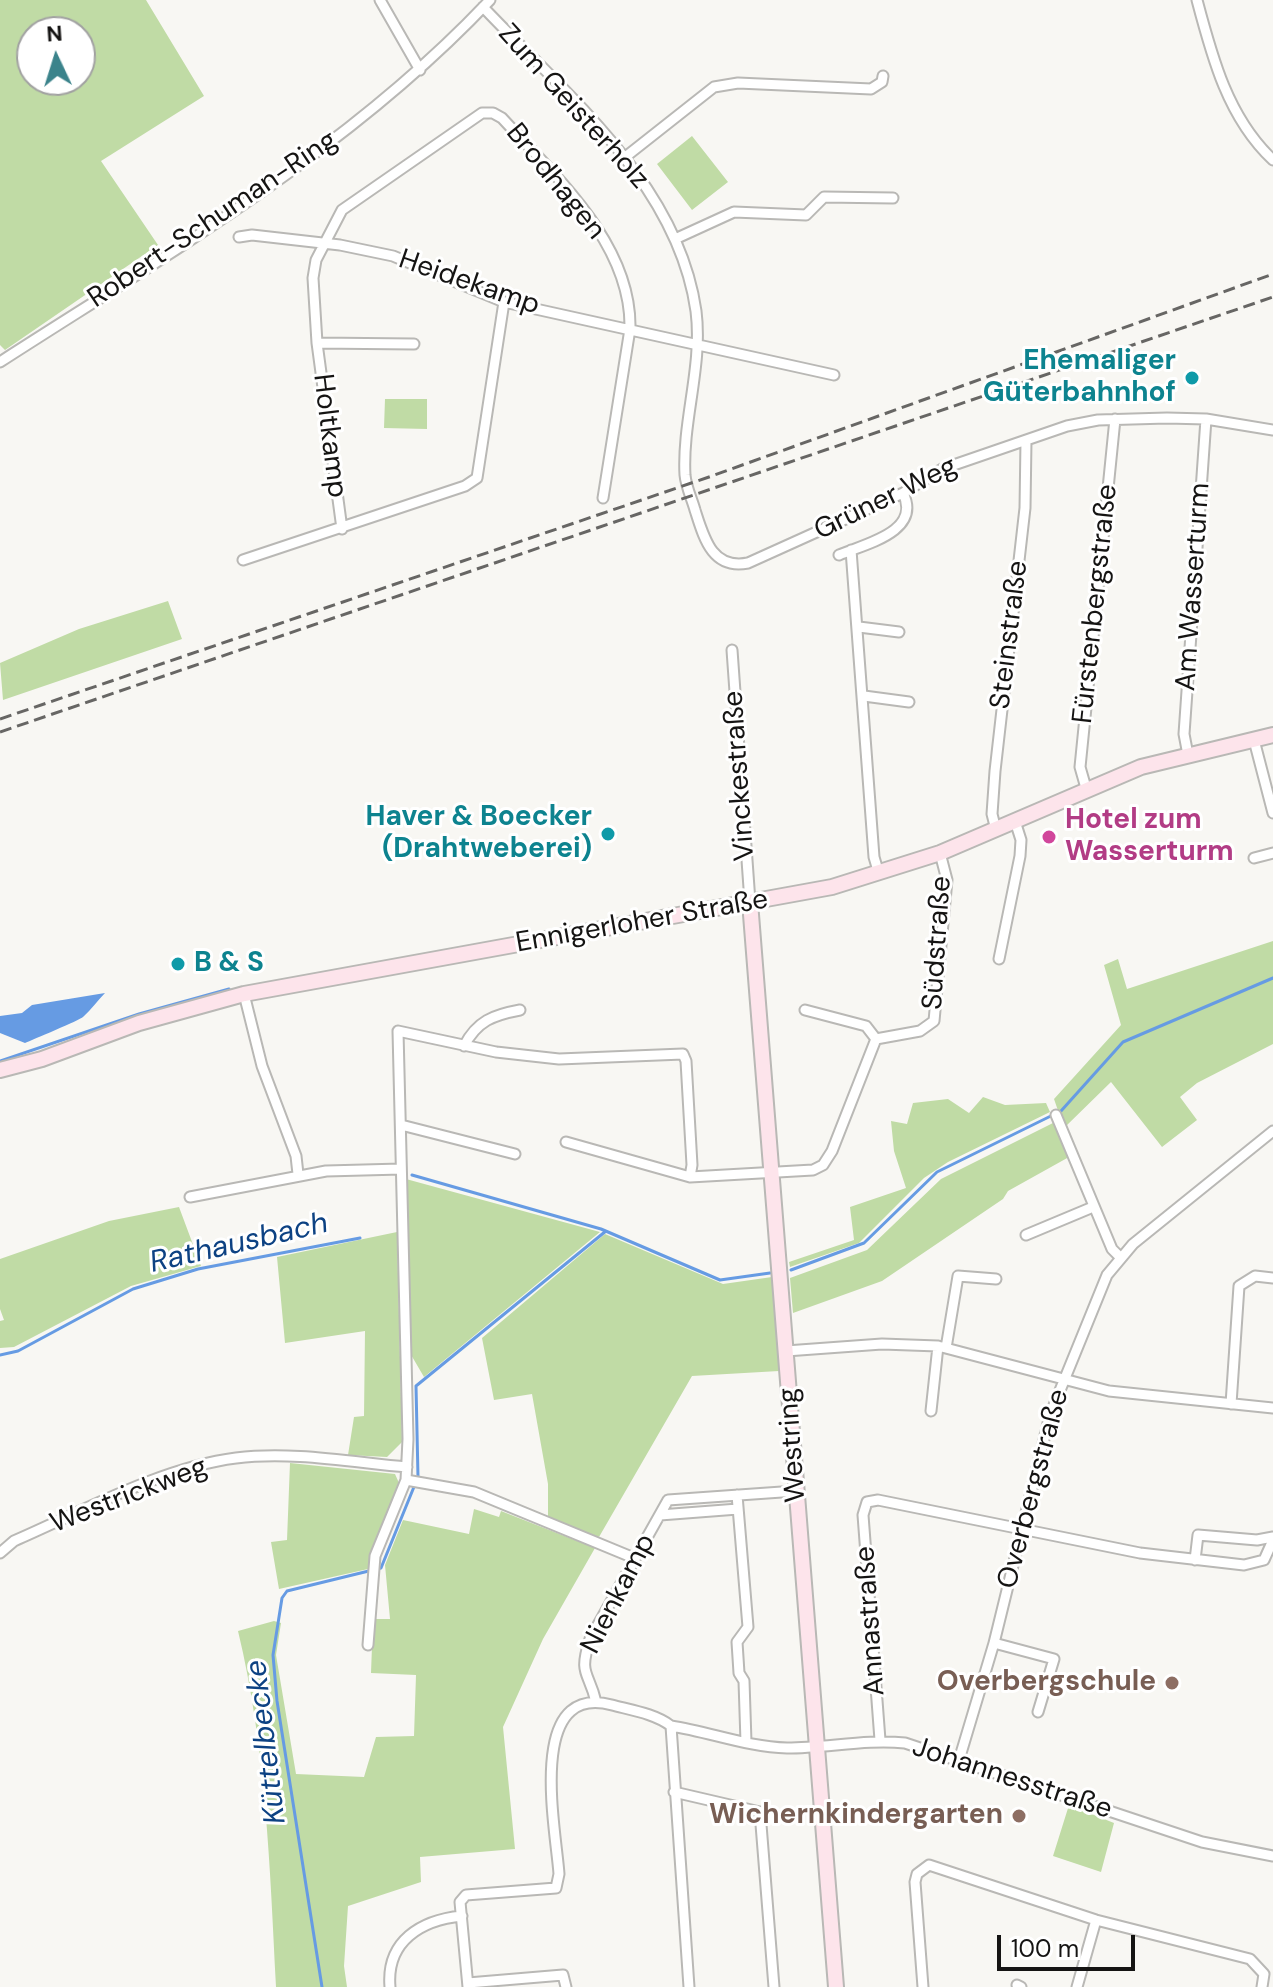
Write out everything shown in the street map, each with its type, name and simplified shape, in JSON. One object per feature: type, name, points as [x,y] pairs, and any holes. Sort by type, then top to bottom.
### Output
[{"type":"main road","name":"Ennigerloher Straße","points":[[0,1070],[139,1023],[244,994],[750,902],[879,874],[940,853],[1141,767],[1273,735]]},
{"type":"main road","name":"Westring","points":[[750,902],[836,1987]]},
{"type":"street","points":[[380,0],[420,70]]},
{"type":"street","points":[[1197,0],[1233,107],[1255,141],[1273,160]]},
{"type":"street","name":"Robert-Schuman-Ring","points":[[0,362],[237,206],[346,130],[420,70],[486,4]]},
{"type":"street","name":"Zum Geisterholz","points":[[486,4],[624,158],[655,201],[675,239],[691,285],[697,347]]},
{"type":"street","points":[[624,158],[714,87],[738,83],[871,89],[882,82],[883,76]]},
{"type":"street","name":"Brodhagen","points":[[323,243],[342,210],[470,118],[493,113],[567,190],[598,232],[623,279],[630,310],[630,329]]},
{"type":"street","points":[[675,239],[734,212],[806,215],[824,197],[893,198]]},
{"type":"street","name":"Heidekamp","points":[[239,237],[252,235],[323,243],[417,263],[504,302],[697,347],[797,364],[834,375]]},
{"type":"street","name":"Holtkamp","points":[[323,243],[313,278],[317,343],[342,529]]},
{"type":"street","name":"Holtkamp","points":[[243,560],[465,486],[477,478],[504,302]]},
{"type":"street","points":[[603,498],[630,329]]},
{"type":"street","name":"Holtkamp","points":[[317,343],[414,344]]},
{"type":"street","name":"Grüner Weg","points":[[697,347],[685,479],[704,539],[718,558],[735,564],[748,563],[903,493],[942,469],[1067,426],[1115,419],[1206,419],[1273,430]]},
{"type":"street","name":"Fürstenbergstraße","points":[[1086,788],[1080,767],[1115,419]]},
{"type":"street","name":"Am Wasserturm","points":[[1188,755],[1184,734],[1206,419]]},
{"type":"street","name":"Steinstraße","points":[[996,830],[992,814],[994,785],[1025,508],[1026,441]]},
{"type":"street","points":[[839,555],[899,529],[906,516],[907,502],[903,493]]},
{"type":"street","points":[[851,550],[874,857],[879,874]]},
{"type":"street","points":[[859,627],[899,632]]},
{"type":"street","name":"Vinckestraße","points":[[732,650],[750,902]]},
{"type":"street","points":[[864,696],[909,702]]},
{"type":"street","points":[[1254,740],[1273,813]]},
{"type":"street","points":[[999,959],[1020,856],[1021,840],[1015,821]]},
{"type":"street","name":"Südstraße","points":[[876,1039],[920,1031],[934,1021],[947,880],[940,853]]},
{"type":"street","points":[[1254,858],[1273,853]]},
{"type":"street","points":[[244,994],[262,1066],[296,1156],[298,1174]]},
{"type":"street","points":[[464,1046],[472,1031],[484,1020],[520,1010]]},
{"type":"street","points":[[566,1142],[690,1177],[772,1174],[813,1170],[823,1165],[832,1151],[876,1039],[866,1026],[805,1010]]},
{"type":"street","points":[[368,1645],[375,1556],[406,1480],[407,1467],[398,1031],[464,1046],[584,1060],[683,1054],[691,1136],[690,1177]]},
{"type":"street","points":[[1056,1115],[1093,1207],[1112,1249],[1120,1257]]},
{"type":"street","points":[[401,1125],[515,1154]]},
{"type":"street","name":"Overbergstraße","points":[[959,1760],[994,1643],[1050,1415],[1107,1275],[1120,1257],[1273,1131]]},
{"type":"street","points":[[190,1197],[298,1174],[401,1169]]},
{"type":"street","points":[[1026,1235],[1093,1207]]},
{"type":"street","points":[[931,1411],[958,1276],[996,1279]]},
{"type":"street","points":[[1231,1404],[1239,1286],[1244,1280],[1255,1276],[1273,1278]]},
{"type":"street","points":[[786,1351],[882,1344],[942,1347],[1109,1391],[1273,1408]]},
{"type":"street","name":"Westrickweg","points":[[0,1553],[14,1541],[138,1487],[215,1462],[268,1456],[407,1467]]},
{"type":"street","points":[[406,1480],[474,1492],[634,1558]]},
{"type":"street","name":"Nienkamp","points":[[596,1702],[584,1676],[584,1656],[634,1558],[668,1500],[796,1491]]},
{"type":"street","points":[[737,1495],[748,1627],[737,1642],[739,1673],[744,1681],[746,1742]]},
{"type":"street","name":"Annastraße","points":[[880,1740],[863,1515],[867,1502],[878,1500],[1023,1532]]},
{"type":"street","name":"Nienkamp","points":[[660,1515],[738,1509]]},
{"type":"street","points":[[1023,1532],[1195,1560],[1252,1565],[1264,1560],[1273,1539],[1198,1535],[1195,1560]]},
{"type":"street","points":[[994,1643],[1054,1659],[1038,1712]]},
{"type":"street","points":[[566,1987],[563,1975],[468,1985],[460,1902],[466,1895],[556,1888],[559,1874],[551,1758],[554,1737],[569,1714],[596,1702]]},
{"type":"street","name":"Johannesstraße","points":[[596,1702],[657,1718],[671,1726],[765,1746],[817,1747],[880,1740],[905,1743],[1202,1842],[1273,1856]]},
{"type":"street","points":[[671,1726],[689,1987]]},
{"type":"street","points":[[674,1792],[760,1812],[774,1987]]},
{"type":"street","points":[[923,1987],[915,1882],[923,1867],[935,1865],[1096,1920],[1250,1959],[1264,1974],[1262,1987]]},
{"type":"street","points":[[390,1987],[391,1968],[404,1940],[429,1922],[462,1916]]},
{"type":"street","points":[[1077,1987],[1096,1920]]},
{"type":"green space","points":[[0,0],[146,0],[204,96],[101,161],[158,245],[5,350],[0,345]]},
{"type":"green space","points":[[692,136],[728,182],[692,210],[657,164]]},
{"type":"green space","points":[[385,399],[427,399],[427,429],[384,428]]},
{"type":"green space","points":[[168,601],[182,639],[3,700],[0,663],[79,629]]},
{"type":"green space","points":[[1273,941],[1273,1044],[1197,1083],[1180,1097],[1197,1120],[1162,1147],[1111,1082],[1064,1128],[1054,1099],[1121,1025],[1104,965],[1118,959],[1127,989]]},
{"type":"green space","points":[[983,1097],[1005,1105],[1046,1103],[1050,1112],[948,1162],[924,1178],[859,1243],[790,1267],[789,1262],[854,1240],[850,1207],[906,1188],[894,1151],[891,1121],[907,1124],[913,1103],[948,1099],[969,1113]]},
{"type":"green space","points":[[1055,1122],[1069,1157],[1008,1191],[1003,1199],[882,1281],[793,1313],[790,1278],[867,1250],[941,1179]]},
{"type":"green space","points":[[406,1179],[600,1232],[424,1377],[410,1353]]},
{"type":"green space","points":[[179,1207],[201,1266],[131,1286],[14,1347],[0,1348],[0,1321],[4,1320],[0,1309],[0,1259],[109,1221]]},
{"type":"green space","points":[[397,1232],[402,1442],[387,1457],[348,1455],[354,1417],[364,1416],[365,1331],[285,1343],[277,1257]]},
{"type":"green space","points":[[605,1234],[723,1284],[772,1277],[779,1371],[692,1376],[599,1537],[548,1518],[548,1484],[532,1394],[494,1400],[482,1338]]},
{"type":"green space","points":[[290,1463],[395,1474],[399,1483],[374,1543],[368,1569],[279,1589],[271,1542],[287,1540]]},
{"type":"green space","points":[[474,1509],[499,1517],[501,1511],[595,1548],[543,1639],[503,1727],[515,1849],[420,1857],[421,1882],[348,1906],[344,1966],[347,1987],[276,1987],[261,1763],[238,1631],[274,1621],[281,1623],[276,1655],[296,1774],[364,1777],[376,1737],[414,1736],[416,1675],[371,1673],[373,1619],[390,1619],[385,1565],[403,1520],[469,1534]]},
{"type":"green space","points":[[1069,1805],[1114,1823],[1101,1872],[1053,1856]]},
{"type":"water","points":[[105,993],[83,1017],[25,1043],[0,1033],[0,1016],[22,1013],[32,1005]]},
{"type":"waterway","name":"Rathausbach","points":[[791,1270],[864,1243],[937,1172],[1061,1111],[1123,1042],[1273,978]]},
{"type":"waterway","points":[[0,1061],[139,1014],[229,989]]},
{"type":"waterway","name":"Rathausbach","points":[[412,1175],[601,1229],[720,1280],[770,1273]]},
{"type":"waterway","name":"Küttelbecke","points":[[322,1987],[277,1701],[273,1655],[282,1598],[287,1591],[381,1568],[418,1477],[416,1386],[606,1231]]},
{"type":"waterway","name":"Rathausbach","points":[[0,1355],[18,1351],[133,1289],[198,1269],[360,1238]]},
{"type":"railway","points":[[0,719],[709,477],[1273,274]]},
{"type":"railway","points":[[0,732],[1273,297]]},
{"type":"place","name":"Ehemaliger Güterbahnhof","points":[[1192,378]]},
{"type":"place","name":"Haver & Boecker (Drahtweberei)","points":[[608,834]]},
{"type":"place","name":"Hotel zum Wasserturm","points":[[1049,837]]},
{"type":"place","name":"B & S","points":[[178,964]]},
{"type":"place","name":"Overbergschule","points":[[1172,1683]]},
{"type":"place","name":"Wichernkindergarten","points":[[1019,1816]]}]
